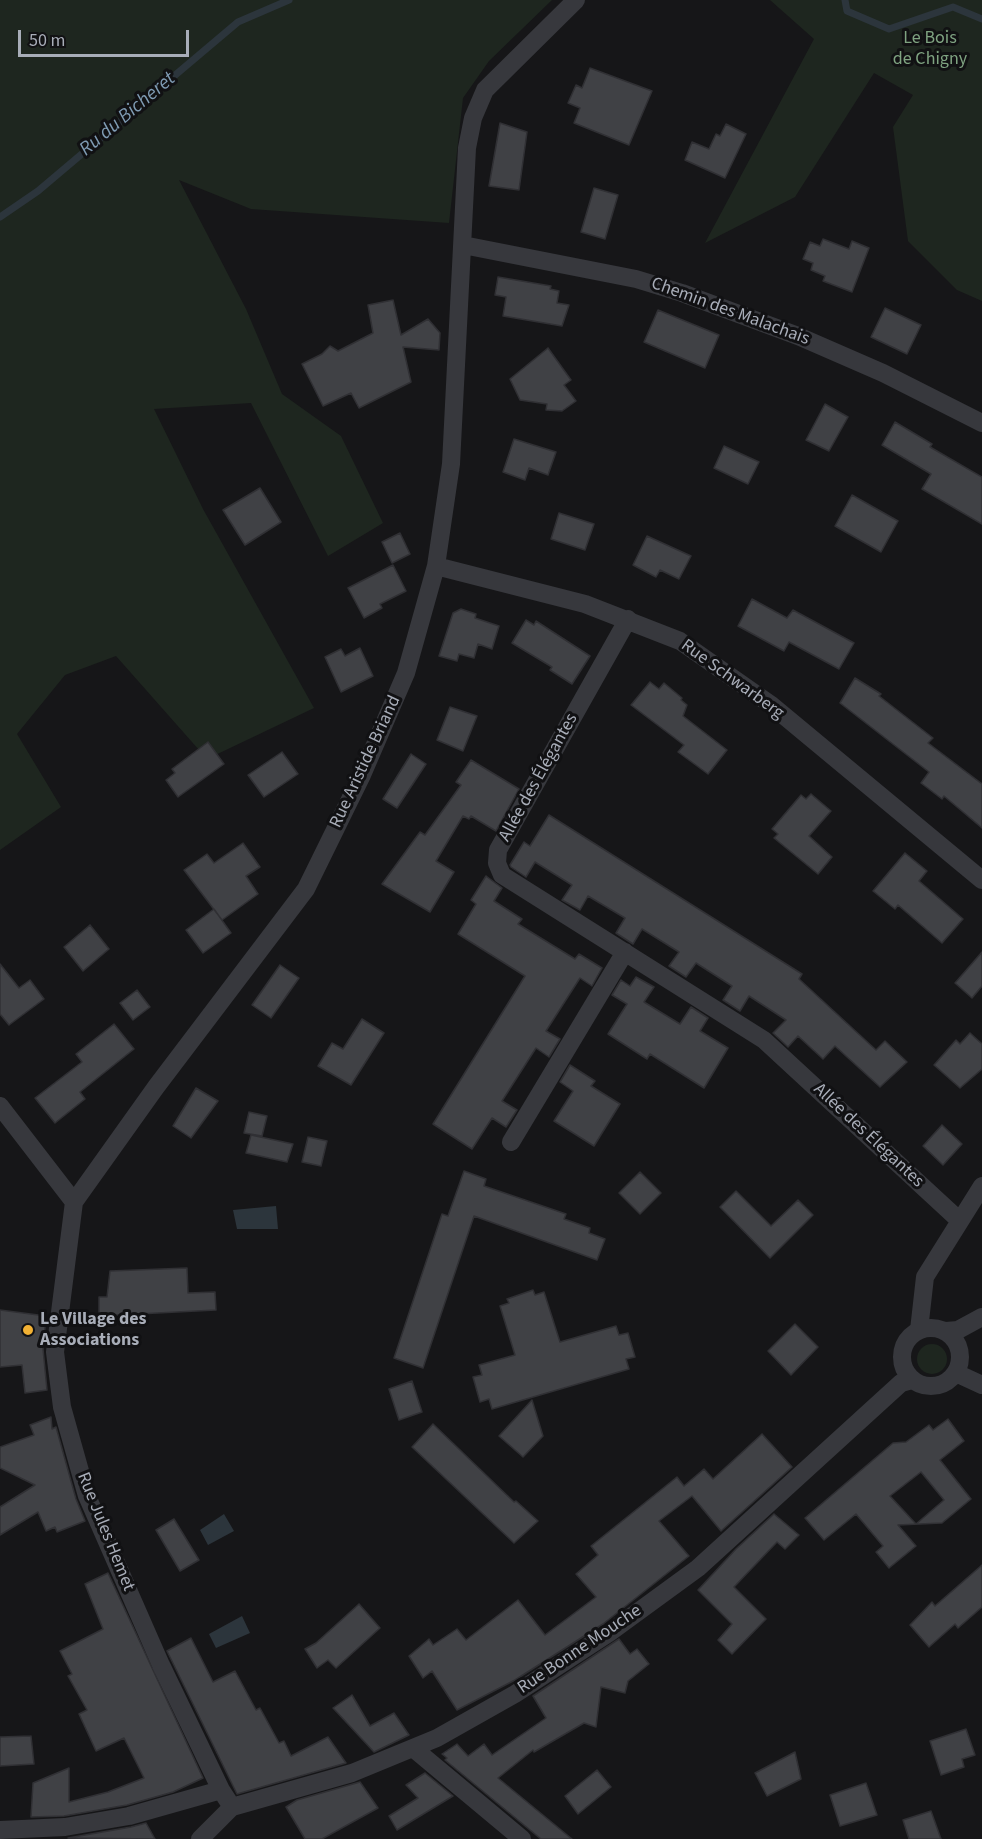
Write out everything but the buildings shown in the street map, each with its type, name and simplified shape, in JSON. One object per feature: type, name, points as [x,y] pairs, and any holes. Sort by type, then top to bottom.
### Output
[{"type":"street","name":"Rue Aristide Briand","points":[[74,1202],[156,1087],[306,889],[362,775],[406,673],[436,566],[451,464],[467,148],[473,118],[484,90],[576,0]]},
{"type":"street","name":"Chemin des Malachais","points":[[463,245],[636,279],[682,293],[798,336],[883,373],[982,423]]},
{"type":"street","name":"Rue Schwarberg","points":[[436,566],[585,604],[680,641],[770,704],[982,880]]},
{"type":"street","name":"Allée des Élégantes","points":[[628,619],[498,850],[497,863],[502,875],[764,1040],[960,1221]]},
{"type":"street","points":[[512,1142],[625,952]]},
{"type":"street","points":[[0,1106],[74,1202]]},
{"type":"street","points":[[919,1330],[925,1277],[982,1186]]},
{"type":"street","name":"Rue Jules Hemet","points":[[74,1202],[55,1352],[62,1407],[87,1496],[161,1665],[221,1790],[232,1807]]},
{"type":"street","points":[[946,1331],[958,1345],[961,1354],[956,1373],[940,1385],[931,1387],[912,1380],[902,1363],[902,1353],[910,1336],[919,1330],[937,1328],[946,1331],[958,1330],[978,1319]]},
{"type":"street","points":[[956,1373],[982,1385]]},
{"type":"street","name":"Rue Bonne Mouche","points":[[200,1839],[232,1807],[352,1773],[437,1738],[515,1694],[609,1633],[698,1568],[901,1383],[912,1380]]},
{"type":"street","points":[[413,1748],[522,1839]]},
{"type":"street","points":[[0,1830],[65,1827],[129,1816],[221,1790]]},
{"type":"green space","points":[[0,0],[552,0],[489,61],[463,98],[449,223],[251,209],[179,180],[246,309],[282,394],[341,436],[383,523],[328,556],[251,403],[154,409],[203,509],[314,708],[207,759],[116,656],[65,675],[17,734],[61,807],[0,850]]},
{"type":"green space","name":"Le Bois de Chigny","points":[[770,0],[982,0],[982,301],[957,290],[908,241],[893,127],[913,95],[874,73],[795,197],[705,243],[814,39]]},
{"type":"green space","points":[[932,1344],[943,1348],[947,1359],[943,1370],[932,1374],[921,1370],[917,1359],[921,1348]]},
{"type":"shaded area","points":[[276,1206],[278,1229],[237,1229],[233,1210]]},
{"type":"shaded area","points":[[224,1514],[234,1531],[208,1545],[200,1530]]},
{"type":"shaded area","points":[[242,1616],[250,1633],[216,1648],[209,1634]]},
{"type":"waterway","name":"Ru du Bicheret","points":[[0,217],[38,191],[238,22],[289,0]]},
{"type":"waterway","name":"Ru du Bicheret","points":[[845,0],[847,11],[889,29],[953,7],[982,19]]},
{"type":"place","name":"Le Village des Associations","points":[[28,1330]]}]
